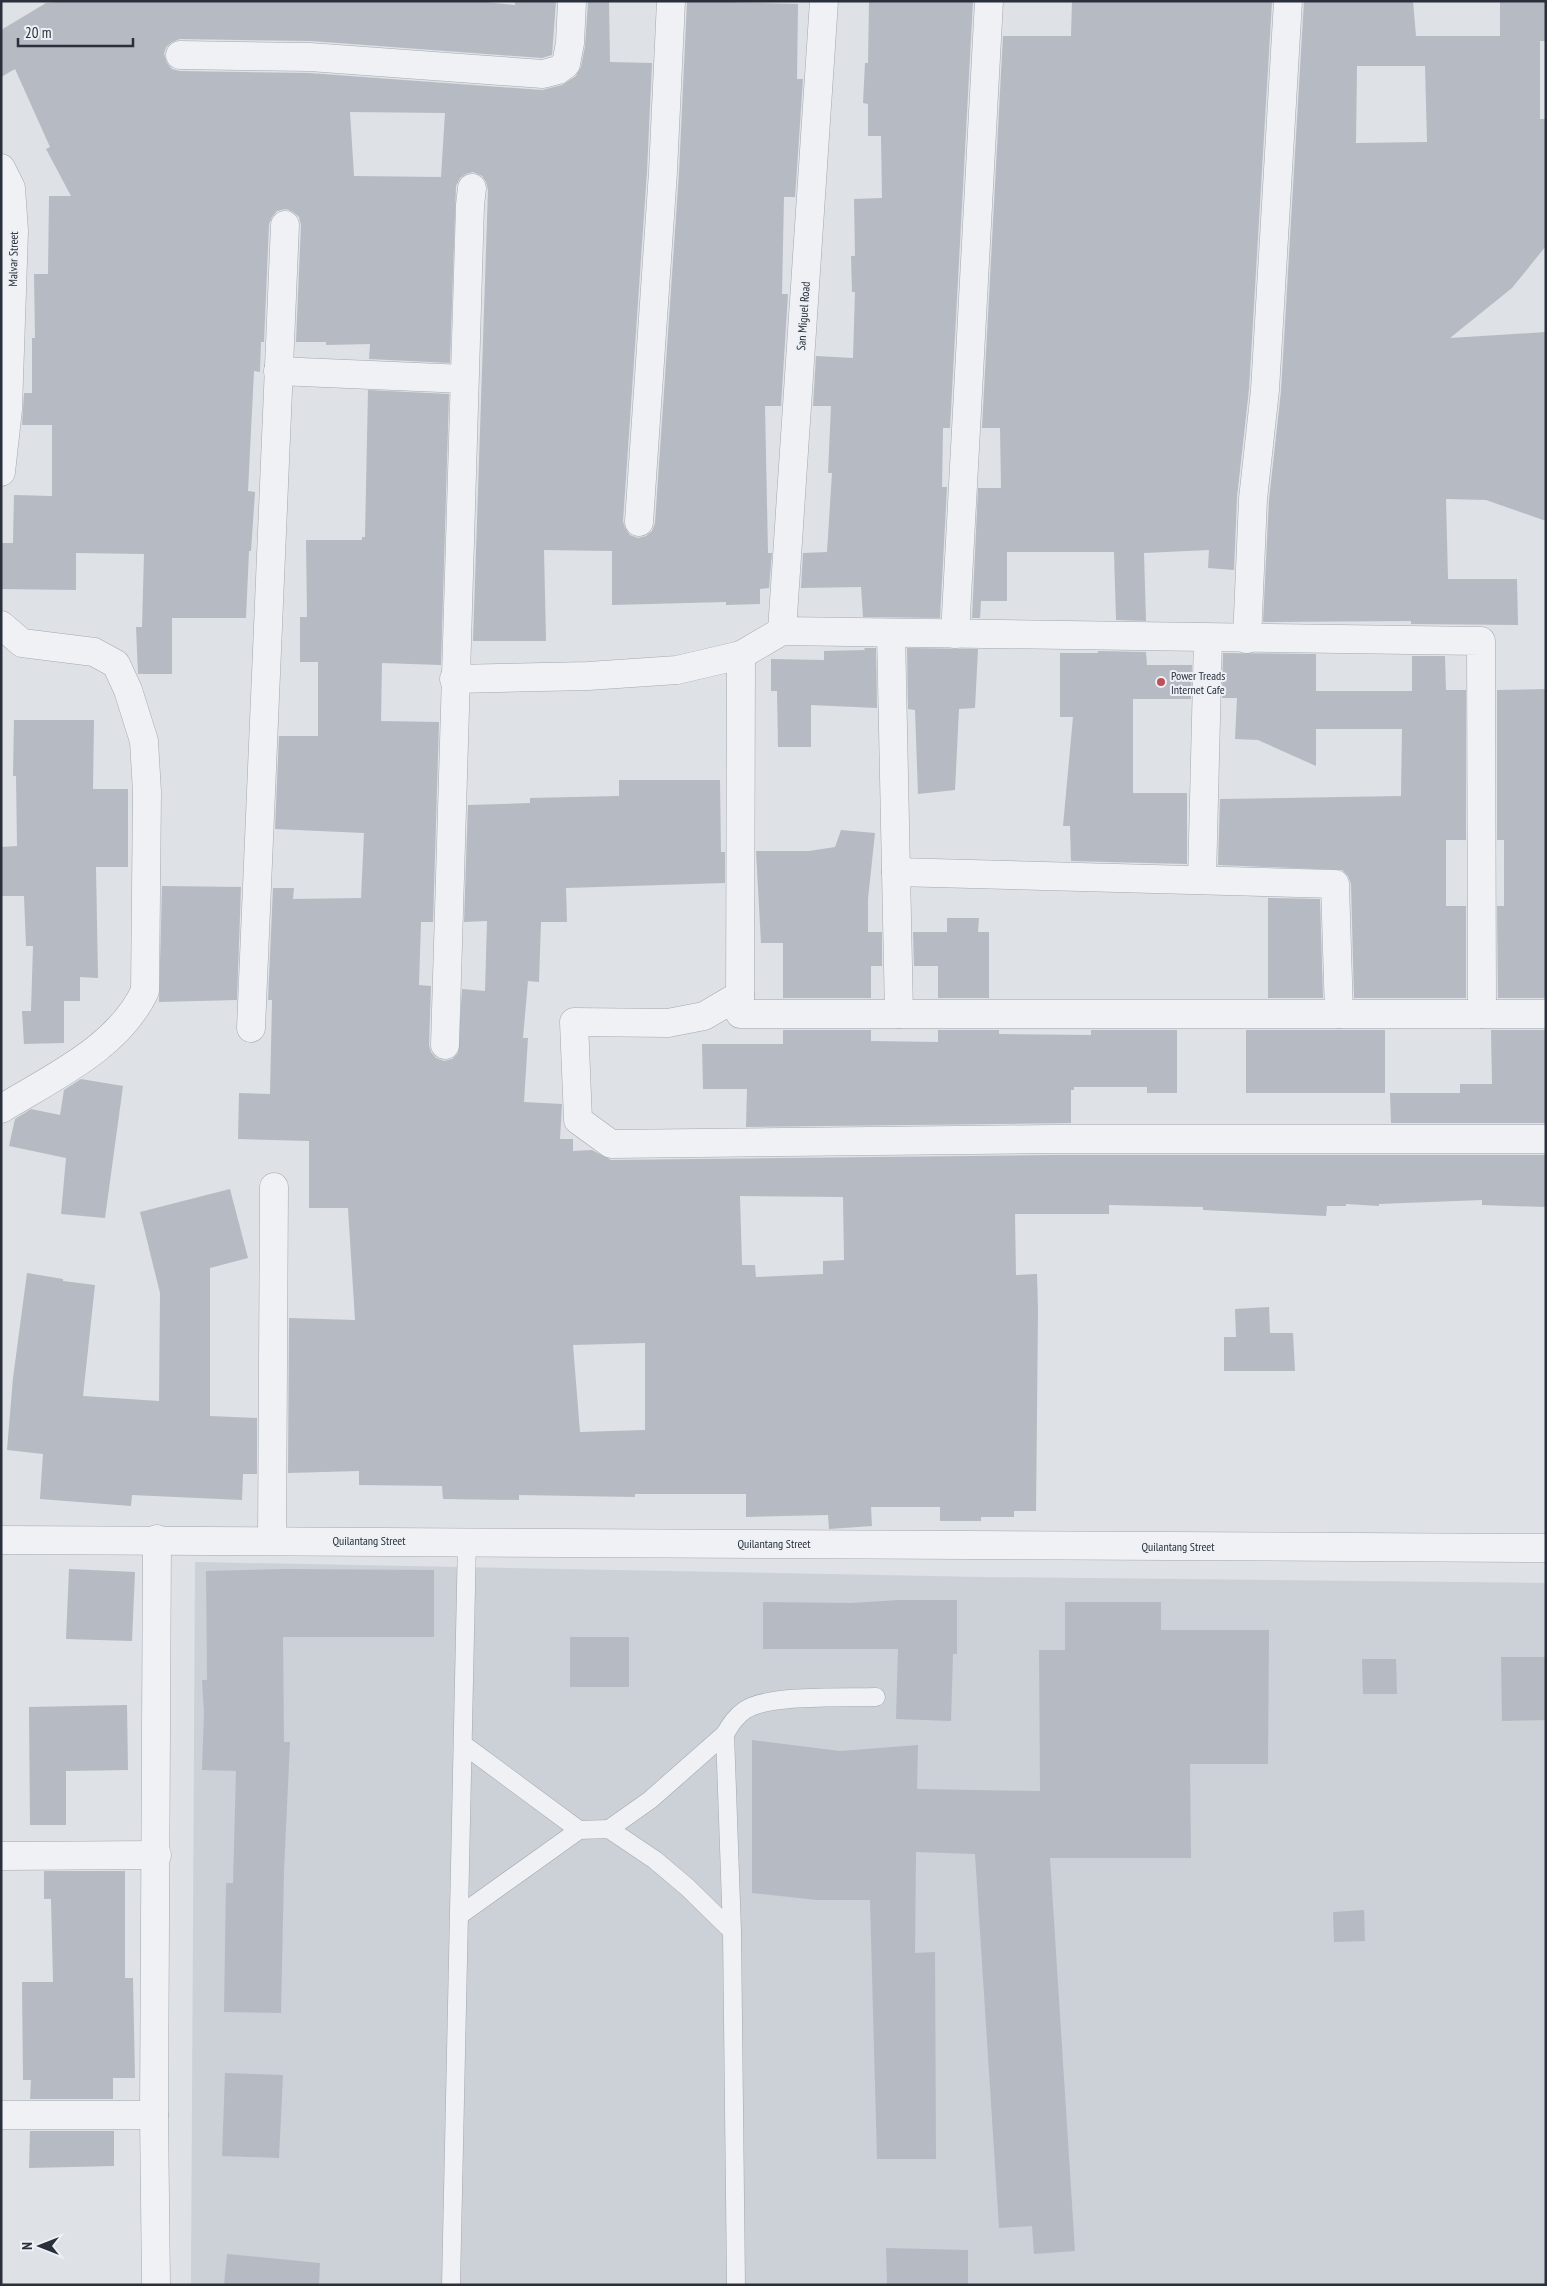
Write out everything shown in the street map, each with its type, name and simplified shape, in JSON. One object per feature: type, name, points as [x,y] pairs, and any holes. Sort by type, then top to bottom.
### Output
[{"type":"street","points":[[180,55],[310,57],[543,74],[558,70],[566,64],[568,59],[572,1]]},
{"type":"street","points":[[639,522],[663,172],[671,1]]},
{"type":"street","name":"San Miguel Road","points":[[782,631],[824,1]]},
{"type":"street","points":[[955,634],[989,1]]},
{"type":"street","points":[[1247,639],[1253,499],[1265,390],[1288,1]]},
{"type":"street","name":"Malvar Street","points":[[1,472],[8,409],[14,260],[13,208],[4,183]]},
{"type":"street","points":[[445,1045],[454,680],[472,188]]},
{"type":"street","points":[[251,1028],[284,225]]},
{"type":"street","points":[[278,371],[464,379]]},
{"type":"street","points":[[1,625],[22,643],[94,652],[116,664],[128,690],[144,741],[147,792],[145,991],[131,1017],[94,1051],[1,1109]]},
{"type":"street","points":[[454,680],[588,676],[677,670],[741,655],[782,631],[1481,641],[1482,1014]]},
{"type":"street","points":[[891,633],[899,1014]]},
{"type":"street","points":[[1202,880],[1208,638]]},
{"type":"street","points":[[741,655],[740,1014],[1546,1014]]},
{"type":"street","points":[[896,872],[1335,884],[1339,1014]]},
{"type":"street","points":[[740,995],[704,1016],[668,1023],[574,1022],[578,1120],[611,1144],[1041,1139],[1546,1139]]},
{"type":"street","points":[[272,1540],[274,1187]]},
{"type":"street","points":[[156,2285],[154,2115],[157,1855],[157,1539]]},
{"type":"street","name":"Quilantang Street","points":[[1,1540],[157,1539],[1546,1548]]},
{"type":"street","points":[[1,1856],[157,1855]]},
{"type":"street","points":[[1,2115],[154,2115]]},
{"type":"lane","points":[[451,2285],[467,1541]]},
{"type":"lane","points":[[460,1915],[579,1830],[609,1828],[650,1800],[725,1734],[734,1719],[746,1709],[768,1701],[876,1697]]},
{"type":"lane","points":[[725,1734],[732,1931],[736,2285]]},
{"type":"lane","points":[[464,1745],[579,1830]]},
{"type":"lane","points":[[609,1828],[668,1871],[732,1931]]},
{"type":"shaded area","points":[[195,1562],[982,1577],[1546,1583],[1546,2285],[191,2285]]},
{"type":"building","points":[[73,1],[476,1],[515,5],[515,1],[556,1],[552,55],[542,58],[311,41],[180,39],[166,47],[164,54],[167,63],[172,69],[180,71],[309,73],[542,90],[562,85],[576,76],[581,67],[585,46],[588,2],[609,2],[610,62],[652,63],[647,171],[623,521],[630,535],[638,538],[646,536],[652,531],[655,523],[679,173],[687,1],[798,4],[797,79],[803,79],[795,197],[784,197],[782,294],[788,294],[781,406],[765,406],[768,553],[772,553],[769,588],[760,589],[760,604],[726,605],[726,602],[612,605],[612,551],[544,550],[546,641],[473,641],[488,190],[482,176],[473,172],[460,178],[456,186],[450,363],[369,359],[370,344],[326,345],[326,342],[296,342],[301,225],[299,217],[286,209],[277,211],[272,217],[269,224],[264,342],[261,342],[260,372],[254,371],[248,491],[255,492],[251,551],[249,551],[246,618],[172,618],[172,674],[138,674],[136,627],[142,627],[144,554],[76,553],[76,590],[1,589],[1,543],[13,543],[14,495],[52,496],[52,425],[22,425],[24,393],[32,393],[32,338],[35,338],[34,274],[48,274],[49,196],[71,196],[46,149],[50,147],[15,69],[1,77],[1,30],[46,3]],"holes":[[[350,112],[445,113],[441,177],[354,176]]]},
{"type":"building","points":[[869,1],[973,1],[950,428],[943,428],[942,487],[947,487],[940,618],[863,617],[861,587],[801,588],[803,553],[827,552],[832,473],[828,473],[831,406],[813,406],[816,356],[853,358],[855,292],[852,292],[851,256],[855,256],[854,199],[882,198],[881,136],[868,136],[868,104],[863,103],[865,63],[868,63]]},
{"type":"building","points":[[1072,1],[1272,1],[1249,389],[1237,497],[1234,570],[1208,568],[1209,550],[1144,553],[1146,621],[1116,620],[1114,552],[1007,552],[1007,601],[981,601],[980,618],[972,618],[978,488],[1001,488],[1000,428],[982,428],[1003,36],[1071,36]]},
{"type":"building","points":[[1304,1],[1413,1],[1416,36],[1500,36],[1500,1],[1546,1],[1546,41],[1540,41],[1540,119],[1546,119],[1546,246],[1512,288],[1450,338],[1546,332],[1546,521],[1486,500],[1446,499],[1448,579],[1517,579],[1518,625],[1411,624],[1411,621],[1263,622],[1269,500],[1281,391]],"holes":[[[1357,66],[1425,66],[1427,142],[1356,143]]]},
{"type":"building","points":[[368,390],[449,394],[441,665],[382,663],[381,721],[439,722],[433,922],[421,922],[419,985],[431,986],[429,1045],[431,1052],[436,1058],[444,1061],[452,1059],[458,1053],[462,989],[485,991],[487,921],[464,922],[468,805],[530,803],[530,798],[619,796],[619,780],[720,780],[721,852],[725,852],[725,883],[566,888],[567,922],[541,922],[539,982],[528,981],[523,1038],[528,1038],[524,1102],[562,1104],[560,1139],[573,1139],[573,1151],[592,1150],[611,1160],[1051,1155],[1546,1155],[1546,1207],[1482,1205],[1482,1200],[1379,1204],[1379,1206],[1346,1204],[1346,1206],[1327,1206],[1326,1216],[1203,1210],[1203,1207],[1109,1205],[1109,1214],[1015,1214],[1016,1275],[1037,1274],[1038,1310],[1036,1511],[1014,1511],[1014,1517],[981,1517],[981,1521],[940,1521],[940,1507],[871,1507],[872,1526],[829,1529],[828,1515],[746,1517],[746,1494],[635,1494],[635,1497],[519,1495],[519,1500],[443,1499],[442,1486],[359,1485],[359,1471],[288,1473],[289,1318],[355,1320],[348,1208],[309,1208],[309,1141],[238,1139],[239,1093],[270,1094],[272,1000],[268,1000],[273,888],[294,888],[293,899],[361,898],[364,833],[275,829],[279,736],[318,736],[318,662],[300,662],[300,617],[307,617],[306,540],[362,540],[362,537],[365,537]],"holes":[[[740,1196],[843,1197],[844,1260],[823,1261],[823,1274],[756,1277],[755,1265],[742,1265]],[[645,1343],[645,1430],[580,1432],[573,1345]]]},
{"type":"building","points":[[864,648],[876,648],[877,708],[811,705],[811,747],[778,747],[777,691],[771,691],[771,659],[824,660],[824,651],[865,650]]},
{"type":"building","points":[[907,648],[978,649],[975,708],[959,709],[955,790],[918,794],[915,710],[908,709]]},
{"type":"building","points":[[1098,651],[1146,652],[1147,665],[1192,665],[1191,699],[1133,699],[1133,793],[1187,793],[1187,864],[1071,861],[1070,826],[1063,826],[1073,717],[1060,717],[1060,653],[1098,653]]},
{"type":"building","points":[[1223,653],[1316,654],[1316,691],[1412,691],[1412,656],[1445,656],[1446,690],[1466,690],[1466,840],[1446,840],[1446,906],[1466,906],[1466,998],[1354,998],[1351,884],[1348,876],[1342,870],[1218,865],[1220,799],[1401,796],[1402,729],[1316,729],[1316,766],[1258,740],[1235,739],[1237,698],[1222,698]]},
{"type":"building","points":[[1546,689],[1546,998],[1498,998],[1497,906],[1504,906],[1504,840],[1497,840],[1497,690]]},
{"type":"building","points":[[14,720],[94,720],[93,789],[128,789],[128,867],[96,867],[98,978],[80,977],[80,1001],[64,1001],[64,1043],[24,1044],[22,1011],[31,1011],[33,946],[26,946],[24,896],[1,896],[1,847],[17,846],[16,776],[13,776]]},
{"type":"building","points":[[841,830],[875,833],[868,899],[868,932],[882,932],[882,966],[871,966],[871,998],[783,998],[783,943],[761,943],[756,851],[809,851],[835,847]]},
{"type":"building","points":[[162,886],[241,887],[237,1000],[159,1002]]},
{"type":"building","points":[[1268,898],[1320,899],[1323,998],[1268,998]]},
{"type":"building","points":[[947,918],[979,918],[978,932],[989,932],[989,998],[938,998],[938,966],[914,966],[913,932],[947,932]]},
{"type":"building","points":[[783,1030],[871,1030],[871,1041],[938,1042],[938,1030],[999,1030],[999,1034],[1091,1035],[1091,1030],[1177,1030],[1177,1093],[1147,1093],[1147,1087],[1074,1087],[1074,1090],[1071,1090],[1071,1123],[746,1127],[747,1089],[703,1089],[702,1044],[783,1044]]},
{"type":"building","points":[[1246,1030],[1385,1030],[1385,1093],[1246,1093]]},
{"type":"building","points":[[1491,1030],[1546,1030],[1546,1123],[1391,1123],[1390,1093],[1460,1093],[1460,1084],[1492,1084]]},
{"type":"building","points":[[81,1079],[123,1086],[105,1218],[61,1214],[66,1158],[9,1146],[15,1119],[31,1109],[60,1115],[64,1090]]},
{"type":"building","points":[[230,1189],[248,1258],[210,1268],[210,1416],[257,1418],[257,1474],[243,1474],[242,1500],[132,1495],[131,1506],[40,1499],[43,1454],[7,1450],[13,1378],[27,1273],[63,1279],[63,1281],[95,1285],[83,1396],[159,1401],[160,1293],[140,1212]]},
{"type":"building","points":[[1269,1307],[1270,1333],[1293,1333],[1295,1371],[1224,1371],[1224,1337],[1236,1337],[1235,1309]]},
{"type":"building","points":[[69,1569],[135,1572],[132,1641],[66,1639]]},
{"type":"building","points":[[285,1569],[434,1570],[434,1637],[283,1637],[284,1742],[290,1742],[284,1871],[281,2013],[224,2012],[226,1883],[233,1883],[236,1771],[202,1770],[204,1712],[202,1680],[207,1680],[206,1571]]},
{"type":"building","points":[[899,1600],[957,1600],[957,1654],[953,1654],[951,1721],[896,1719],[898,1649],[763,1649],[763,1602],[851,1603]]},
{"type":"building","points":[[1065,1602],[1161,1602],[1161,1630],[1269,1630],[1268,1764],[1190,1764],[1191,1858],[1050,1858],[1075,2251],[1034,2254],[1032,2226],[999,2228],[975,1854],[916,1852],[915,1953],[935,1952],[936,2159],[877,2159],[870,1900],[817,1900],[752,1893],[752,1740],[840,1751],[918,1745],[917,1789],[1040,1791],[1039,1650],[1065,1650]]},
{"type":"building","points":[[570,1637],[629,1637],[629,1687],[570,1687]]},
{"type":"building","points":[[1501,1657],[1546,1657],[1546,1720],[1502,1721]]},
{"type":"building","points":[[1362,1659],[1396,1659],[1397,1694],[1363,1694]]},
{"type":"building","points":[[127,1705],[128,1770],[66,1771],[66,1825],[30,1825],[29,1707]]},
{"type":"building","points":[[44,1871],[125,1871],[125,1978],[133,1978],[135,2078],[113,2078],[113,2099],[30,2099],[31,2080],[23,2080],[22,1982],[53,1982],[51,1899],[44,1899]]},
{"type":"building","points":[[1364,1910],[1365,1941],[1334,1942],[1333,1912]]},
{"type":"building","points":[[225,2073],[283,2075],[279,2158],[222,2156]]},
{"type":"building","points":[[30,2131],[114,2131],[114,2166],[29,2168]]},
{"type":"building","points":[[886,2248],[968,2250],[968,2285],[887,2285]]},
{"type":"building","points":[[227,2254],[320,2263],[319,2285],[224,2285]]},
{"type":"place","name":"Power Treads Internet Cafe","points":[[1161,682]]}]
